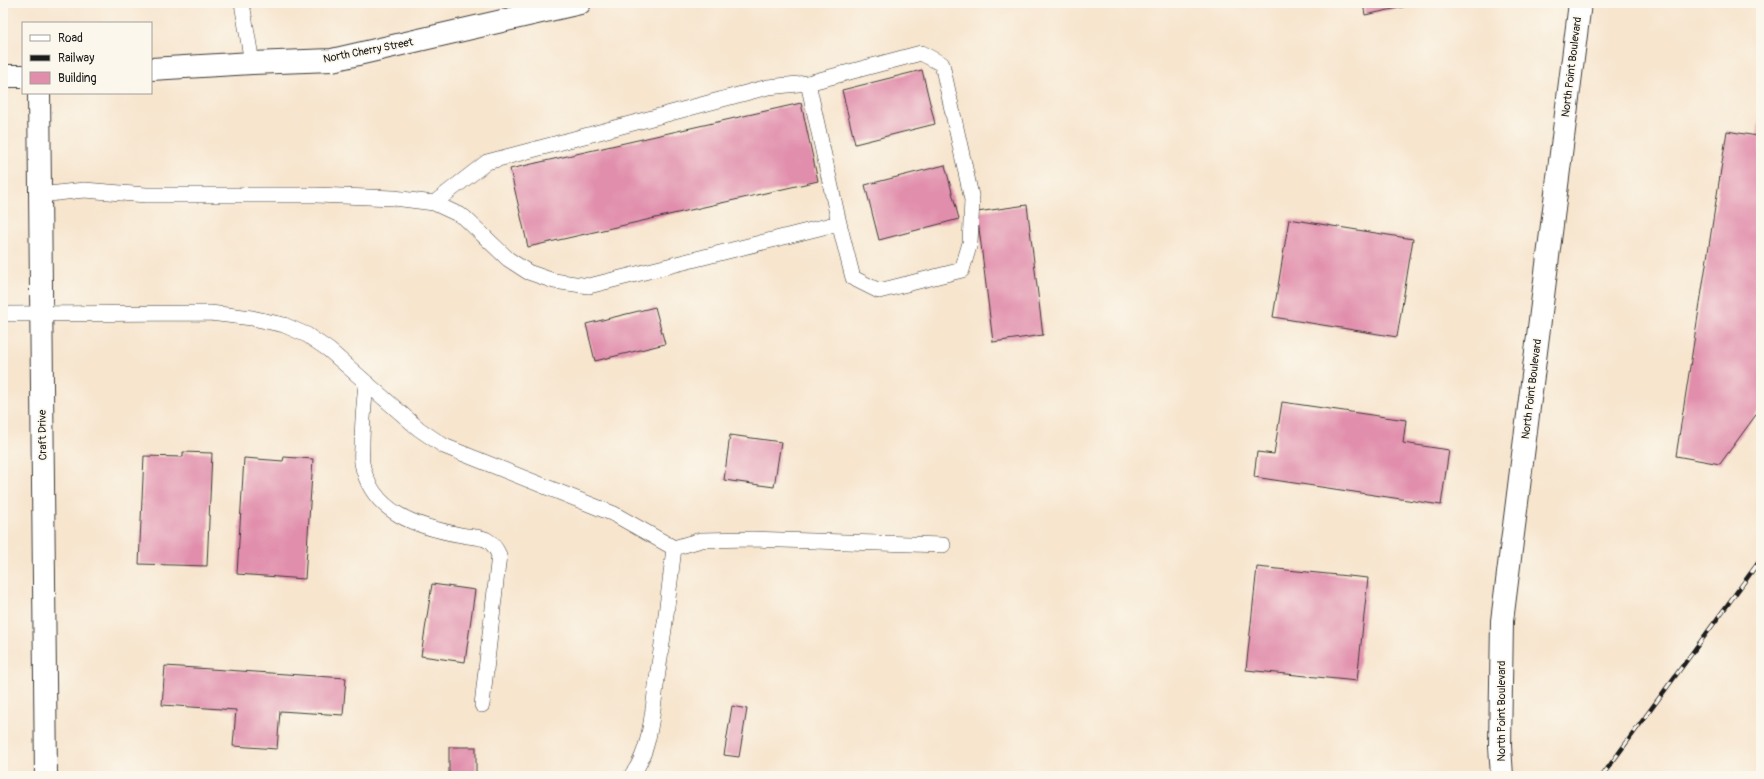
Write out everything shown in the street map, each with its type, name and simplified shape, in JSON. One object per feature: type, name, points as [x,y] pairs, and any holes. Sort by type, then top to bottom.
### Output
[{"type":"main road","name":"North Cherry Street","points":[[152,69],[332,60],[580,3]]},
{"type":"main road","name":"North Point Boulevard","points":[[1502,776],[1500,746],[1502,621],[1580,3]]},
{"type":"main road","points":[[3,76],[22,76]]},
{"type":"main road","name":"Craft Drive","points":[[39,94],[46,776]]},
{"type":"lane","points":[[242,3],[252,63]]},
{"type":"lane","points":[[434,203],[487,162],[768,87],[808,82],[921,53],[942,64],[972,200],[970,243],[962,270],[879,291],[853,278],[839,223],[808,82]]},
{"type":"lane","points":[[40,195],[84,190],[146,195],[316,195],[394,198],[434,203],[464,217],[508,259],[528,272],[554,281],[589,286],[839,223]]},
{"type":"lane","points":[[3,314],[41,312],[210,313],[252,318],[284,325],[307,335],[351,368],[366,384],[418,429],[444,446],[614,514],[674,548],[701,540],[752,539],[943,545]]},
{"type":"lane","points":[[366,384],[362,418],[362,463],[372,491],[388,509],[419,525],[485,539],[494,544],[499,555],[482,705]]},
{"type":"lane","points":[[631,776],[638,768],[649,734],[666,621],[674,548]]},
{"type":"building","points":[[1363,3],[1417,3],[1417,4],[1365,15]]},
{"type":"building","points":[[922,70],[935,124],[855,144],[842,90]]},
{"type":"building","points":[[801,103],[818,181],[528,247],[510,169]]},
{"type":"building","points":[[1760,115],[1761,408],[1720,464],[1676,456],[1727,131],[1757,136]]},
{"type":"building","points":[[945,165],[959,219],[879,240],[865,185]]},
{"type":"building","points":[[1027,205],[1043,335],[993,342],[977,212]]},
{"type":"building","points":[[1289,219],[1413,239],[1397,337],[1273,317]]},
{"type":"building","points":[[655,307],[665,344],[595,361],[586,324]]},
{"type":"building","points":[[1282,402],[1406,420],[1403,443],[1449,450],[1441,505],[1254,477],[1257,452],[1274,454]]},
{"type":"building","points":[[730,435],[781,442],[774,487],[724,480]]},
{"type":"building","points":[[183,452],[212,453],[207,566],[139,564],[144,456],[183,457]]},
{"type":"building","points":[[284,457],[313,459],[305,579],[237,574],[244,458],[283,461]]},
{"type":"building","points":[[1257,567],[1368,578],[1357,681],[1246,670]]},
{"type":"building","points":[[432,584],[475,590],[465,662],[421,656]]},
{"type":"building","points":[[165,666],[346,678],[343,715],[280,711],[277,749],[233,746],[236,710],[162,705]]},
{"type":"building","points":[[732,706],[747,709],[739,757],[724,755]]},
{"type":"building","points":[[449,747],[476,747],[476,776],[449,776]]},
{"type":"railway","points":[[1602,776],[1761,559]]}]
